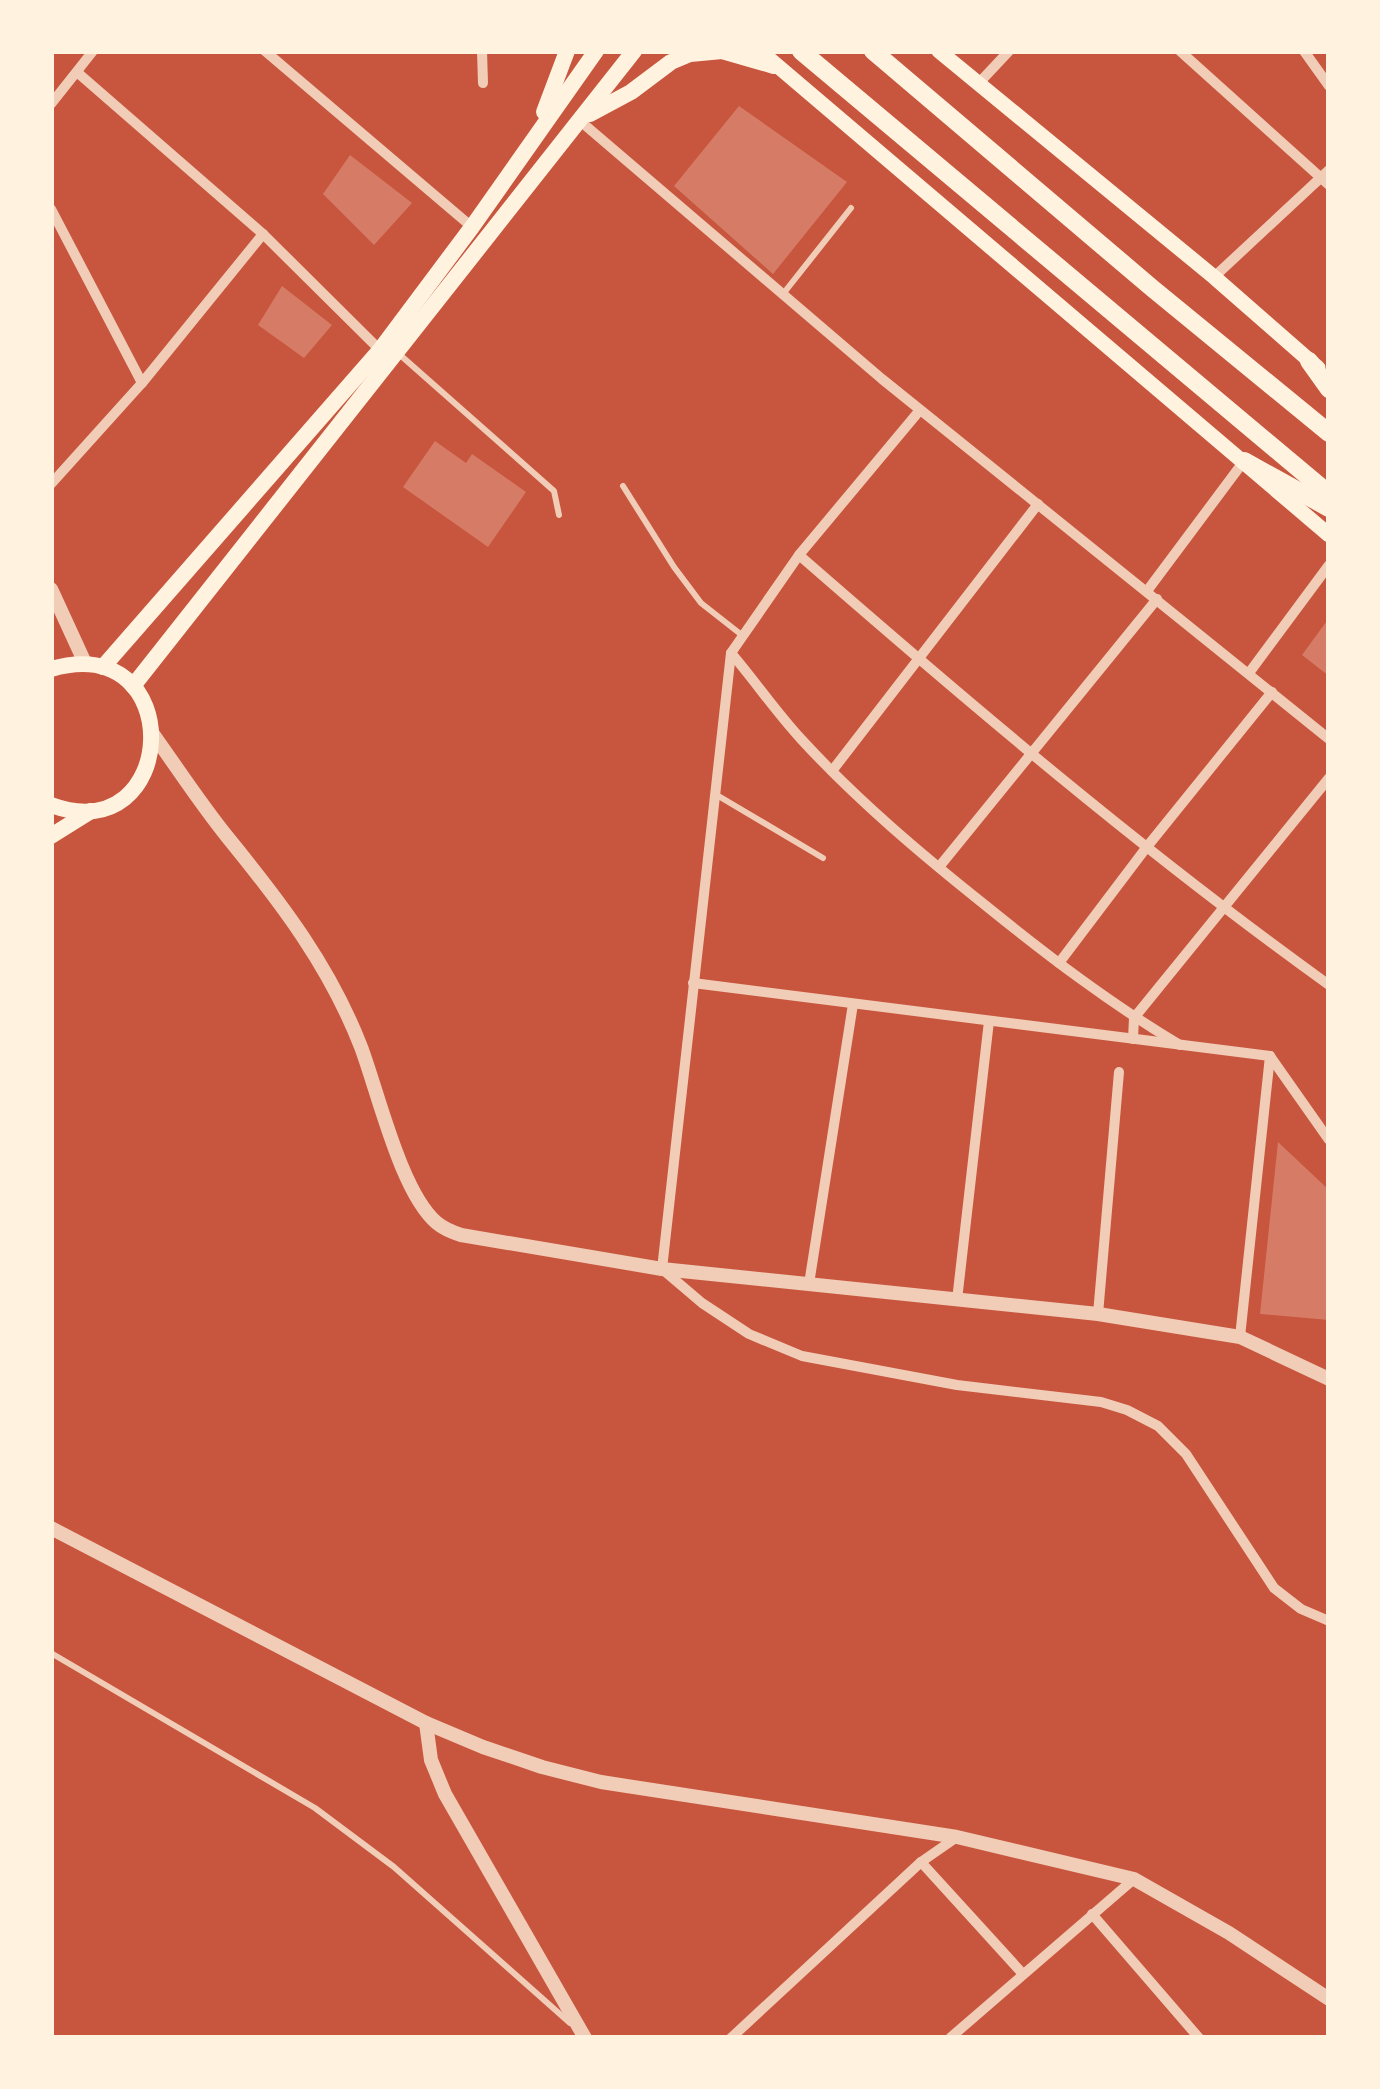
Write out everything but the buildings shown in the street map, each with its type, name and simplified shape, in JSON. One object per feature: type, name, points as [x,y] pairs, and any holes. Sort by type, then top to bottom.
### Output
[{"type":"highway","points":[[801,51],[1329,494]]},
{"type":"highway","points":[[873,51],[1329,433]]},
{"type":"highway","points":[[1310,361],[1329,389]]},
{"type":"highway","points":[[1244,461],[1329,508]]},
{"type":"main road","points":[[534,138],[567,51]]},
{"type":"main road","points":[[94,665],[388,351],[596,51]]},
{"type":"main road","points":[[133,686],[388,351],[634,51]]},
{"type":"main road","points":[[579,120],[690,54],[722,51],[767,56],[1329,535]]},
{"type":"main road","points":[[939,51],[1329,377]]},
{"type":"main road","points":[[51,669],[94,665],[119,674],[133,686],[151,717],[153,734],[146,769],[137,784],[124,797],[51,836]]},
{"type":"main road","points":[[51,805],[91,811]]},
{"type":"street","points":[[51,104],[94,51]]},
{"type":"street","points":[[265,51],[472,227]]},
{"type":"street","points":[[482,51],[483,83]]},
{"type":"street","points":[[978,84],[1009,51]]},
{"type":"street","points":[[1304,51],[1329,86]]},
{"type":"street","points":[[1189,54],[1326,178],[1214,278]]},
{"type":"street","points":[[78,73],[263,234],[388,351]]},
{"type":"street","points":[[579,120],[920,410],[1329,739]]},
{"type":"street","points":[[51,209],[142,383]]},
{"type":"street","points":[[51,484],[142,383],[263,234]]},
{"type":"street","points":[[662,1268],[731,653],[799,555],[920,410]]},
{"type":"street","points":[[939,867],[1152,595],[1244,461]]},
{"type":"street","points":[[832,771],[1038,504]]},
{"type":"street","points":[[799,555],[1031,755],[1223,909],[1329,985]]},
{"type":"street","points":[[1249,673],[1329,565]]},
{"type":"street","points":[[51,590],[94,665]]},
{"type":"street","points":[[731,653],[797,735],[854,794],[1059,963],[1180,1045]]},
{"type":"street","points":[[1059,963],[1272,692]]},
{"type":"street","points":[[153,734],[321,961],[360,1045],[409,1181],[428,1214],[449,1231],[662,1268],[1098,1314],[1240,1337],[1329,1379]]},
{"type":"street","points":[[1132,1039],[1134,1018],[1329,778]]},
{"type":"street","points":[[693,983],[1270,1056],[1329,1140]]},
{"type":"street","points":[[809,1284],[854,1004]]},
{"type":"street","points":[[957,1300],[989,1021]]},
{"type":"street","points":[[1240,1337],[1270,1056]]},
{"type":"street","points":[[1098,1314],[1119,1072]]},
{"type":"street","points":[[662,1268],[702,1303],[749,1334],[802,1356],[957,1385],[1101,1402],[1158,1426],[1186,1454],[1274,1588],[1301,1609],[1329,1621]]},
{"type":"street","points":[[51,1528],[426,1723],[502,1754],[602,1782],[957,1837],[1134,1880],[1228,1933],[1329,1999]]},
{"type":"street","points":[[426,1723],[431,1760],[445,1794],[583,2036]]},
{"type":"street","points":[[731,2038],[921,1862],[957,1837]]},
{"type":"street","points":[[921,1862],[1023,1974]]},
{"type":"street","points":[[950,2038],[1134,1880]]},
{"type":"street","points":[[1092,1914],[1191,2035]]},
{"type":"lane","points":[[783,294],[851,208]]},
{"type":"lane","points":[[388,351],[554,491],[560,514]]},
{"type":"lane","points":[[623,486],[701,603],[743,636]]},
{"type":"lane","points":[[715,794],[823,858]]},
{"type":"lane","points":[[51,1653],[315,1808],[394,1867],[583,2036]]}]
